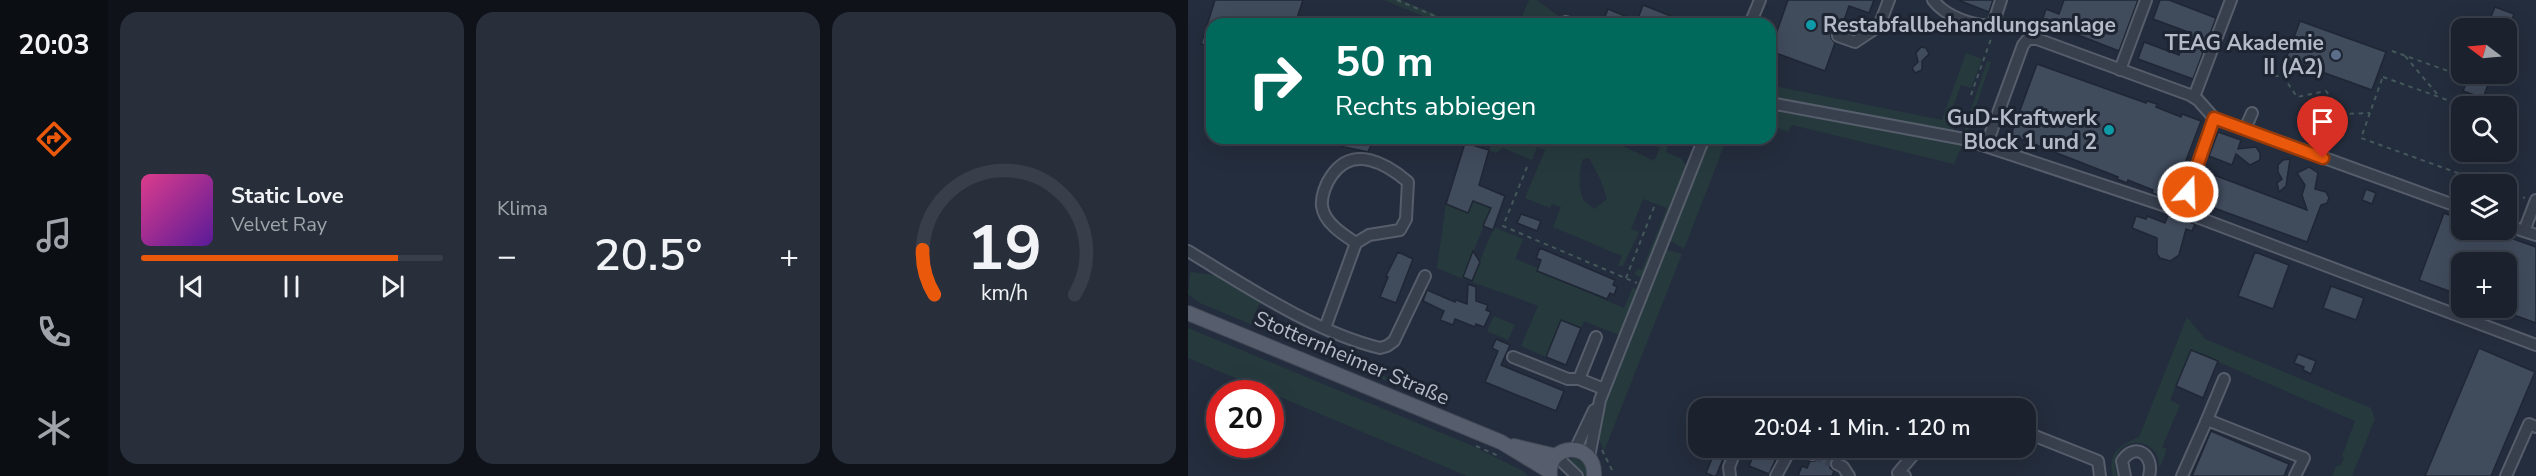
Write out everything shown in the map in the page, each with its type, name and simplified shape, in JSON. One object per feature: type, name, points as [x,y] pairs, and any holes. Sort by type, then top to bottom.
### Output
[{"type":"main road","name":"Stotternheimer Straße","points":[[1188,313],[1501,442]]},
{"type":"main road","points":[[1501,442],[1556,456]]},
{"type":"main road","points":[[1501,442],[1550,474],[1556,456],[1561,452],[1575,450],[1589,457],[1601,475]]},
{"type":"street","points":[[1838,36],[1855,42],[1879,26],[1889,0]]},
{"type":"street","points":[[1933,0],[1940,10],[1980,26],[1993,25],[2001,0]]},
{"type":"street","points":[[2120,70],[2146,0]]},
{"type":"street","points":[[2194,98],[2231,0]]},
{"type":"street","points":[[1986,146],[2023,45],[2028,39],[2037,39],[2194,98],[2214,118],[2451,204]]},
{"type":"street","points":[[1776,104],[1964,139],[2181,211],[2536,345]]},
{"type":"street","points":[[2245,129],[2252,113]]},
{"type":"street","points":[[2181,211],[2214,118]]},
{"type":"street","points":[[1575,450],[1602,394],[1702,144]]},
{"type":"street","points":[[1325,328],[1356,243],[1369,235],[1400,230],[1406,219],[1408,182],[1383,164],[1356,158],[1346,161],[1337,168],[1324,191],[1322,206],[1335,228],[1356,243]]},
{"type":"street","points":[[2524,231],[2531,199]]},
{"type":"street","points":[[2517,229],[2536,235]]},
{"type":"street","name":"Stotternheimer Straße","points":[[1188,251],[1264,296],[1325,328],[1380,348],[1394,341],[1425,276]]},
{"type":"street","points":[[1579,379],[1596,337]]},
{"type":"street","points":[[1513,357],[1569,379],[1579,379],[1602,394]]},
{"type":"street","points":[[2182,476],[2224,379]]},
{"type":"street","points":[[1589,457],[1602,394]]},
{"type":"street","points":[[2206,422],[2219,424],[2304,458],[2295,476]]},
{"type":"street","points":[[2506,476],[2529,424],[2536,427]]},
{"type":"street","points":[[2036,436],[2098,461],[2100,476]]},
{"type":"street","points":[[2125,476],[2122,461],[2131,452],[2137,451],[2147,456],[2150,462],[2149,476]]},
{"type":"street","points":[[1556,456],[1577,476]]},
{"type":"street","points":[[1730,476],[1729,466],[1732,458]]},
{"type":"street","points":[[1776,476],[1785,458]]},
{"type":"street","points":[[1905,476],[1898,473],[1911,458]]},
{"type":"street","points":[[1837,464],[1843,467],[1849,476]]},
{"type":"path","points":[[1397,0],[1440,18]]},
{"type":"path","points":[[1971,95],[1994,32],[1993,25]]},
{"type":"path","points":[[2392,51],[2451,72]]},
{"type":"path","points":[[2404,55],[2440,97]]},
{"type":"path","points":[[2265,76],[2283,76],[2297,97],[2326,91],[2343,114],[2370,113]]},
{"type":"path","points":[[2451,101],[2383,78],[2361,138],[2460,174]]},
{"type":"path","points":[[1527,167],[1503,226],[1640,284]]},
{"type":"path","points":[[1626,278],[1654,207]]},
{"type":"path","points":[[1599,443],[1601,475]]},
{"type":"green space","points":[[1384,0],[1401,0],[1444,18],[1428,18]]},
{"type":"green space","points":[[1529,0],[1537,0],[1561,18],[1524,18]]},
{"type":"green space","points":[[1966,53],[1982,59],[1971,88],[1961,85],[1947,123],[1955,126],[1953,131],[1776,97],[1776,86],[1942,120]]},
{"type":"green space","points":[[1987,61],[1991,62],[1967,132],[1964,131]]},
{"type":"green space","points":[[1776,109],[1962,145],[1954,164],[1792,125],[1788,132],[1776,127]]},
{"type":"green space","points":[[1492,144],[1619,144],[1654,161],[1660,148],[1652,144],[1668,144],[1666,152],[1682,159],[1686,166],[1642,278],[1634,274],[1638,269],[1642,270],[1667,208],[1643,199],[1631,229],[1639,232],[1623,266],[1618,266],[1622,256],[1553,227],[1561,207],[1552,204],[1550,208],[1525,198],[1545,150],[1537,147],[1532,160],[1503,148],[1496,153],[1489,150]],"holes":[[[1589,158],[1607,199],[1594,209],[1583,199],[1580,190],[1583,159]]]},
{"type":"green space","points":[[1707,144],[1725,144],[1684,249],[1669,240]]},
{"type":"green space","points":[[1473,201],[1491,208],[1463,277],[1472,280],[1494,227],[1523,239],[1515,259],[1538,268],[1537,271],[1624,308],[1633,287],[1637,290],[1619,335],[1584,321],[1581,328],[1546,357],[1521,346],[1538,306],[1437,268],[1446,204],[1468,213]]},
{"type":"green space","points":[[1665,251],[1682,254],[1604,451],[1597,434],[1605,401]]},
{"type":"green space","points":[[1190,272],[1216,275],[1261,301],[1252,319],[1448,404],[1447,406],[1200,303],[1188,294]]},
{"type":"green space","points":[[1494,316],[1515,325],[1508,340],[1487,331]]},
{"type":"green space","points":[[2187,317],[2205,339],[2371,408],[2375,419],[2352,476],[2332,476],[2337,465],[2340,466],[2344,458],[2342,456],[2355,421],[2191,350],[2170,400],[2180,405],[2162,447],[2167,449],[2159,469],[2158,457],[2152,449],[2144,444],[2134,443],[2118,452],[2115,462],[2117,476],[2113,476],[2114,456],[2126,443],[2139,437]]},
{"type":"green space","points":[[1188,328],[1468,444],[1523,471],[1528,476],[1467,476],[1284,399],[1284,380],[1240,380],[1188,358]]},
{"type":"green space","points":[[1575,458],[1586,465],[1588,476],[1583,476],[1566,460]]},
{"type":"building","points":[[1215,0],[1303,0],[1297,18],[1209,18]]},
{"type":"building","name":"Restabfallbehandlungsanlage","points":[[1788,0],[1874,0],[1869,13],[1849,6],[1841,29],[1836,29],[1831,33],[1831,38],[1835,43],[1825,71],[1776,53],[1776,34]]},
{"type":"building","points":[[1958,0],[1993,0],[1989,12]]},
{"type":"building","points":[[2064,0],[2138,0],[2119,51],[2042,21],[2046,9],[2059,14]]},
{"type":"building","points":[[2160,0],[2169,0],[2216,18],[2193,79],[2138,59],[2144,42],[2179,55],[2188,32],[2153,19]]},
{"type":"building","points":[[1643,5],[1676,18],[1638,18]]},
{"type":"building","points":[[2495,7],[2514,14],[2513,18],[2490,18]]},
{"type":"building","points":[[1608,9],[1630,18],[1604,18]]},
{"type":"building","name":"TEAG Akademie II (A2)","points":[[2300,21],[2386,52],[2372,90],[2286,59]]},
{"type":"building","points":[[1206,28],[1206,45],[1201,44]]},
{"type":"building","points":[[1921,47],[1926,48],[1929,54],[1922,61],[1922,70],[1915,73],[1912,68],[1918,62],[1916,53]]},
{"type":"building","name":"GuD-Kraftwerk Block 1 und 2","points":[[2037,64],[2146,103],[2147,101],[2157,104],[2156,107],[2181,117],[2182,114],[2201,121],[2171,200],[2152,193],[2153,190],[2128,180],[2127,183],[2117,179],[2118,177],[2011,135]]},
{"type":"building","points":[[2466,84],[2488,84],[2484,96],[2463,91]]},
{"type":"building","points":[[2218,132],[2241,140],[2238,149],[2256,147],[2260,153],[2260,160],[2250,165],[2236,154],[2232,165],[2209,156]]},
{"type":"building","points":[[1340,144],[1371,145],[1368,152],[1340,146]]},
{"type":"building","points":[[1465,144],[1489,150],[1479,185],[1505,196],[1493,230],[1483,226],[1491,208],[1473,201],[1468,213],[1446,204]]},
{"type":"building","points":[[2290,159],[2286,186],[2279,192],[2277,183],[2282,179],[2278,172],[2278,165],[2283,160]]},
{"type":"building","points":[[2309,167],[2318,173],[2315,189],[2326,192],[2329,198],[2327,203],[2321,205],[2307,242],[2195,201],[2206,172],[2307,210],[2302,195],[2305,185],[2297,173]]},
{"type":"building","points":[[2366,189],[2376,193],[2372,204],[2362,200]]},
{"type":"building","points":[[2444,213],[2451,216],[2451,240],[2516,240],[2536,247],[2536,323],[2517,316],[2517,252],[2451,252],[2451,292],[2419,280]]},
{"type":"building","points":[[1521,214],[1541,221],[1537,231],[1517,223]]},
{"type":"building","points":[[2168,215],[2195,224],[2192,231],[2186,229],[2179,255],[2170,261],[2160,258],[2157,254],[2157,238],[2132,228],[2136,216],[2146,219],[2147,216],[2165,223]]},
{"type":"building","points":[[1540,248],[1615,280],[1613,285],[1617,287],[1614,295],[1610,293],[1607,299],[1537,271],[1541,260],[1536,258]]},
{"type":"building","points":[[1473,251],[1480,262],[1472,281],[1463,277]]},
{"type":"building","points":[[1398,252],[1413,259],[1396,303],[1380,297],[1388,277],[1386,276]]},
{"type":"building","points":[[2255,252],[2289,265],[2273,309],[2238,296]]},
{"type":"building","points":[[1468,284],[1476,287],[1476,301],[1488,305],[1486,310],[1491,312],[1484,327],[1476,324],[1475,327],[1455,319],[1453,325],[1440,320],[1444,311],[1423,301],[1427,290],[1455,302],[1456,300],[1467,304]]},
{"type":"building","points":[[2331,286],[2364,298],[2356,320],[2323,308]]},
{"type":"building","points":[[1561,320],[1581,328],[1566,365],[1546,357]]},
{"type":"building","points":[[1496,339],[1510,345],[1501,365],[1564,391],[1556,411],[1485,382],[1498,351],[1492,348]]},
{"type":"building","points":[[2479,348],[2535,372],[2491,476],[2425,476]]},
{"type":"building","points":[[2191,350],[2218,361],[2203,398],[2176,386]]},
{"type":"building","points":[[2298,354],[2316,361],[2311,374],[2303,370],[2304,367],[2294,363]]},
{"type":"building","points":[[2211,431],[2289,464],[2284,476],[2192,476]]},
{"type":"building","points":[[1712,458],[1723,458],[1716,476],[1706,473]]},
{"type":"building","points":[[1752,458],[1776,458],[1769,474],[1749,466]]},
{"type":"building","points":[[1819,458],[1832,458],[1830,461],[1830,468],[1834,471],[1832,476],[1798,476],[1802,466],[1807,468],[1810,461]]},
{"type":"tunnel","points":[[1823,458],[1837,464]]},
{"type":"place","name":"Restabfallbehandlungsanlage","points":[[1811,25]]},
{"type":"place","name":"TEAG Akademie II (A2)","points":[[2336,55]]},
{"type":"place","name":"GuD-Kraftwerk Block 1 und 2","points":[[2109,130]]},
{"type":"route","points":[[2188,192],[2214,118],[2323,158]]}]
